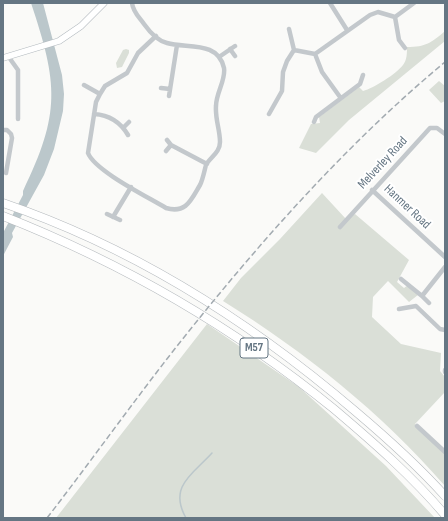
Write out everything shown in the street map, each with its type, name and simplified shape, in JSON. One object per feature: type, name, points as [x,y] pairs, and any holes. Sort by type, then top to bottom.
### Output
[{"type":"highway","name":"M57","points":[[4,203],[122,254],[204,300],[304,368],[420,468],[445,496]]},
{"type":"highway","name":"M57","points":[[3,216],[74,245],[118,266],[198,311],[252,346],[296,378],[356,427],[418,484],[445,515]]},
{"type":"street","points":[[18,120],[18,70],[6,57],[59,41],[81,26],[104,3]]},
{"type":"street","points":[[132,3],[135,12],[156,36],[166,43],[201,47],[216,53],[224,68],[224,77],[216,96],[216,124],[220,144],[216,153],[207,164],[204,178],[189,204],[181,209],[173,210],[166,208],[131,187],[91,160],[88,153],[94,114],[100,94],[105,86],[127,73],[138,53],[156,36]]},
{"type":"street","points":[[330,3],[347,30]]},
{"type":"street","points":[[395,17],[414,3]]},
{"type":"street","points":[[294,50],[315,54],[370,15],[378,12],[395,17]]},
{"type":"street","points":[[395,17],[399,40],[405,48]]},
{"type":"street","points":[[269,114],[282,91],[283,72],[287,61],[294,50],[289,29]]},
{"type":"street","points":[[169,96],[177,45]]},
{"type":"street","points":[[219,57],[234,46]]},
{"type":"street","points":[[230,49],[234,56]]},
{"type":"street","points":[[315,54],[322,72],[340,97]]},
{"type":"street","points":[[314,122],[316,117],[340,97],[360,84],[363,75]]},
{"type":"street","points":[[84,85],[100,94]]},
{"type":"street","points":[[161,88],[170,89]]},
{"type":"street","points":[[94,114],[109,118],[124,127],[128,135]]},
{"type":"street","points":[[124,127],[129,122]]},
{"type":"street","name":"Melverley Road","points":[[340,227],[372,190],[430,128],[437,128],[445,134]]},
{"type":"street","points":[[3,130],[7,130],[11,134],[12,138],[6,173]]},
{"type":"street","points":[[167,140],[171,145],[207,164]]},
{"type":"street","points":[[166,152],[171,145]]},
{"type":"street","points":[[113,217],[131,187]]},
{"type":"street","name":"Hanmer Road","points":[[372,190],[445,257]]},
{"type":"street","points":[[107,214],[120,220]]},
{"type":"street","points":[[422,296],[445,268]]},
{"type":"street","points":[[401,279],[429,303]]},
{"type":"street","points":[[399,309],[416,306],[440,328],[445,330]]},
{"type":"street","points":[[418,426],[445,452]]},
{"type":"shaded area","points":[[31,3],[43,3],[62,75],[64,94],[63,111],[54,149],[44,175],[12,233],[13,237],[3,256],[3,233],[23,195],[23,191],[44,140],[49,119],[51,98],[50,78],[40,31]]},
{"type":"shaded area","points":[[445,31],[445,41],[349,120],[316,153],[299,148],[311,124],[320,123],[319,117],[359,87],[363,91],[379,84],[390,76],[403,65],[407,54],[407,47],[428,44]]},
{"type":"shaded area","points":[[123,50],[129,50],[129,53],[122,67],[117,68],[116,63]]},
{"type":"shaded area","points":[[439,81],[445,86],[445,101],[441,103],[429,90]]},
{"type":"shaded area","points":[[322,193],[346,219],[355,214],[409,260],[397,282],[404,288],[408,285],[418,295],[409,302],[388,281],[373,297],[372,317],[401,344],[441,353],[440,371],[445,377],[445,392],[415,424],[445,453],[445,486],[395,433],[341,385],[283,341],[223,301],[241,278],[280,239]]},
{"type":"shaded area","points":[[207,324],[299,387],[386,466],[435,518],[56,518]]},
{"type":"waterway","points":[[186,518],[181,507],[181,489],[191,474],[212,453]]},
{"type":"railway","points":[[47,518],[171,354],[248,260],[310,190],[376,124],[445,62]]}]
